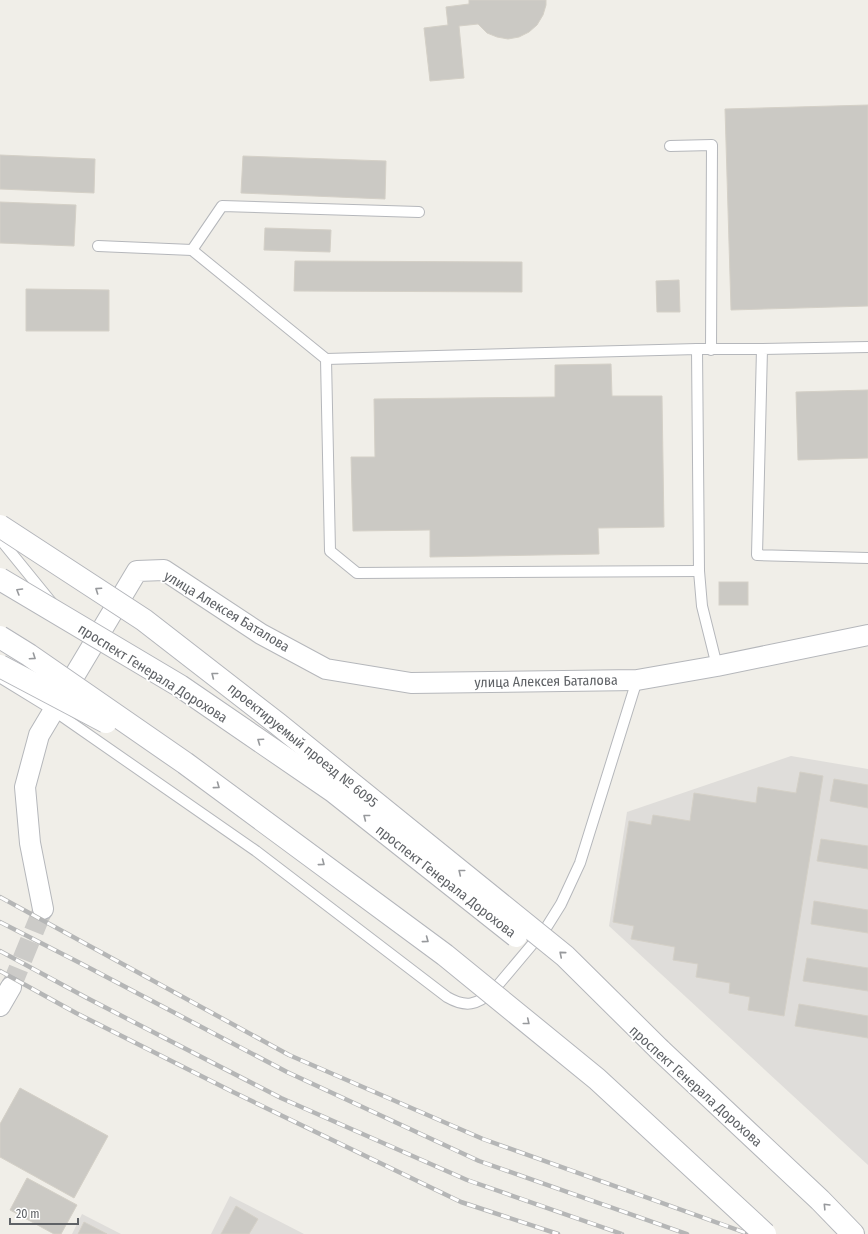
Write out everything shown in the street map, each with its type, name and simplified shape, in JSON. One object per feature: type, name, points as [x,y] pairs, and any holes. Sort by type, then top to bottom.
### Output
[{"type":"main road","name":"проектируемый проезд № 6095","points":[[0,526],[144,620],[278,724],[564,956],[660,1050]]},
{"type":"main road","name":"проспект Генерала Дорохова","points":[[0,579],[180,686],[333,791],[660,1050],[820,1200],[853,1234]]},
{"type":"main road","points":[[0,637],[29,654],[185,763],[445,955],[597,1079],[765,1234]]},
{"type":"main road","points":[[0,666],[185,763]]},
{"type":"street","name":"улица Алексея Баталова","points":[[43,909],[30,843],[25,787],[38,735],[53,710],[85,643],[137,571],[164,570],[261,634],[326,669],[411,683],[637,680],[717,666],[868,635]]},
{"type":"street","points":[[0,1006],[11,986]]},
{"type":"lane","points":[[670,146],[712,145],[712,350]]},
{"type":"lane","points":[[192,250],[222,206],[419,212]]},
{"type":"lane","points":[[98,246],[192,250],[326,359],[868,346]]},
{"type":"lane","points":[[697,349],[699,572],[702,606],[717,666]]},
{"type":"lane","points":[[762,349],[757,555],[868,558]]},
{"type":"lane","points":[[326,359],[330,552],[357,573],[699,572]]},
{"type":"lane","points":[[0,539],[85,643]]},
{"type":"lane","points":[[0,677],[53,710],[256,851],[447,997],[463,1004],[471,1004],[493,992],[546,928],[561,904],[580,863],[637,680]]},
{"type":"shaded area","points":[[791,756],[868,769],[868,1165],[609,926],[627,812]]},
{"type":"shaded area","points":[[230,1196],[304,1234],[211,1234]]},
{"type":"shaded area","points":[[82,1214],[121,1234],[72,1234]]},
{"type":"building","points":[[469,0],[546,0],[546,5],[543,15],[537,25],[529,32],[519,37],[508,39],[497,37],[487,33],[478,24],[459,26],[464,78],[430,81],[424,28],[448,25],[446,7],[469,4]]},
{"type":"building","points":[[868,105],[868,306],[731,310],[725,109]]},
{"type":"building","points":[[0,155],[95,159],[94,193],[0,189]]},
{"type":"building","points":[[243,156],[386,161],[385,199],[241,193]]},
{"type":"building","points":[[0,202],[76,205],[74,246],[0,243]]},
{"type":"building","points":[[265,228],[331,230],[330,252],[264,250]]},
{"type":"building","points":[[295,261],[522,262],[522,292],[294,291]]},
{"type":"building","points":[[679,280],[680,312],[657,312],[656,281]]},
{"type":"building","points":[[26,289],[109,290],[109,331],[26,331]]},
{"type":"building","points":[[611,364],[612,396],[662,396],[664,527],[598,528],[599,554],[430,557],[430,530],[353,531],[351,457],[375,457],[374,399],[555,397],[555,365]]},
{"type":"building","points":[[868,390],[868,458],[798,460],[796,392]]},
{"type":"building","points":[[719,582],[748,582],[748,605],[719,605]]},
{"type":"building","points":[[800,772],[823,776],[784,1016],[748,1010],[750,997],[729,993],[730,983],[696,977],[698,964],[673,960],[675,947],[631,939],[634,926],[613,922],[629,821],[651,825],[653,815],[690,821],[694,793],[756,803],[758,787],[796,793]]},
{"type":"building","points":[[834,779],[868,785],[868,808],[830,801]]},
{"type":"building","points":[[821,839],[868,846],[868,869],[817,861]]},
{"type":"building","points":[[814,901],[868,910],[868,933],[811,924]]},
{"type":"building","points":[[807,958],[868,968],[868,991],[803,981]]},
{"type":"building","points":[[799,1004],[868,1016],[868,1038],[795,1026]]},
{"type":"building","points":[[20,1088],[108,1136],[74,1198],[0,1157],[0,1124]]},
{"type":"building","points":[[27,1178],[77,1205],[61,1234],[54,1234],[10,1210]]},
{"type":"building","points":[[236,1206],[258,1219],[249,1234],[221,1234]]},
{"type":"building","points":[[84,1222],[107,1234],[78,1234]]},
{"type":"tunnel","points":[[11,987],[43,909]]},
{"type":"railway","points":[[0,897],[289,1055],[483,1139],[749,1234]]},
{"type":"railway","points":[[0,922],[287,1072],[479,1161],[687,1234]]},
{"type":"railway","points":[[0,951],[87,998],[281,1098],[467,1180],[622,1234]]},
{"type":"railway","points":[[0,971],[76,1013],[233,1092],[461,1202],[558,1234]]}]
